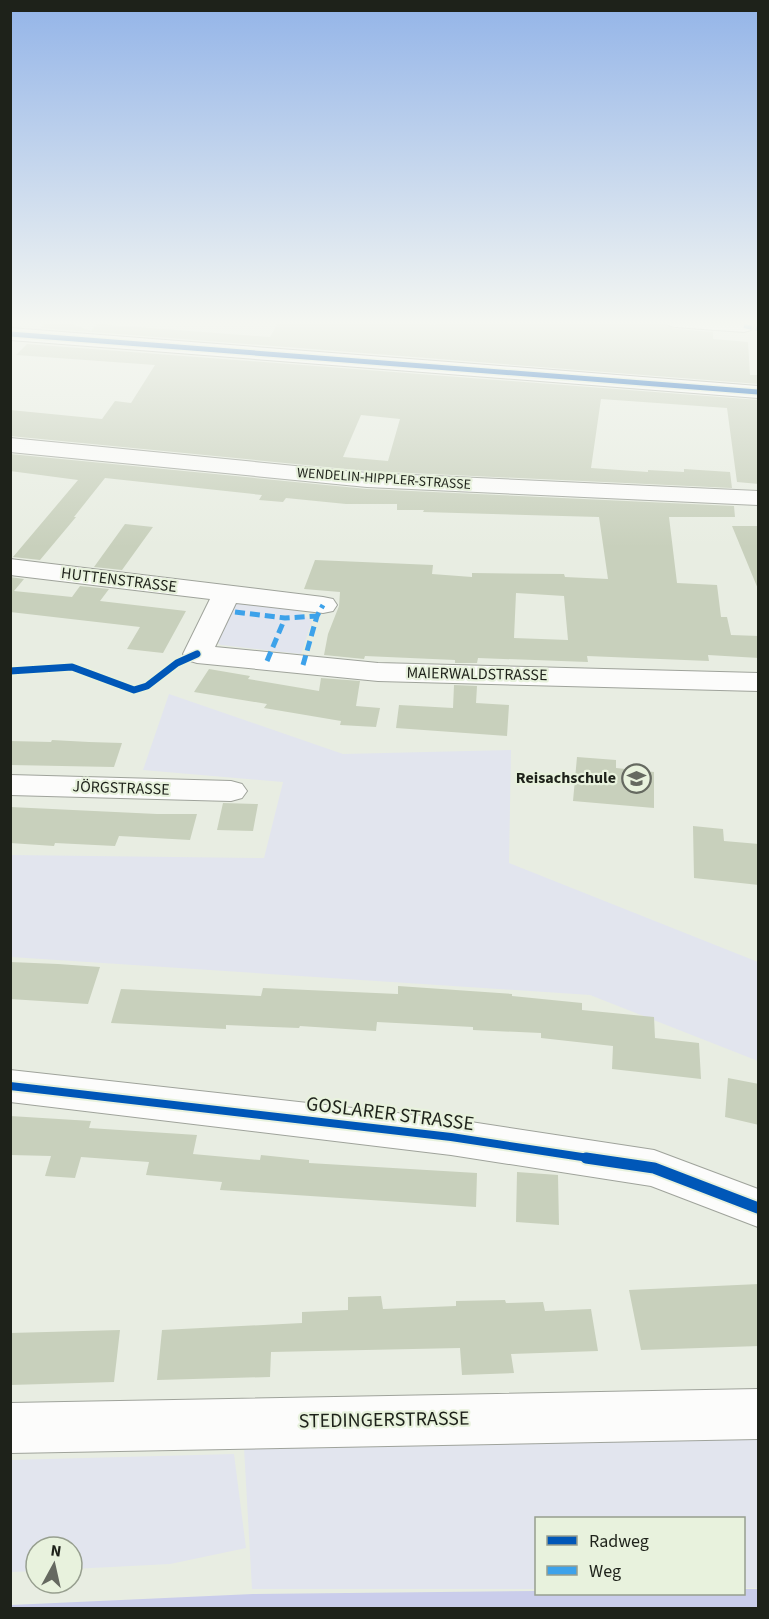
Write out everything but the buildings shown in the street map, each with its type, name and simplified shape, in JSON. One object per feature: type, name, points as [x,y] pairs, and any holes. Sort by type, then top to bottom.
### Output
[{"type":"street","name":"WENDELIN-HIPPLER-STRASSE","points":[[10,445],[367,480],[759,498]]},
{"type":"street","name":"HUTTENSTRASSE","points":[[10,567],[323,605]]},
{"type":"street","name":"MAIERWALDSTRASSE","points":[[227,593],[197,654],[378,672],[759,682]]},
{"type":"street","name":"JÖRGSTRASSE","points":[[10,785],[231,791]]},
{"type":"street","name":"GOSLARER STRASSE","points":[[10,1086],[451,1137],[654,1168],[759,1208]]},
{"type":"street","name":"STEDINGERSTRASSE","points":[[10,1428],[759,1414]]},
{"type":"shaded area","points":[[250,600],[289,604],[312,621],[301,654],[221,645],[215,641],[233,603]]},
{"type":"shaded area","points":[[169,694],[343,754],[511,750],[509,863],[758,962],[758,1061],[590,995],[11,957],[10,855],[264,858],[283,782],[143,770]]},
{"type":"shaded area","points":[[758,1438],[758,1588],[745,1588],[745,1517],[535,1517],[535,1589],[252,1589],[244,1448]]},
{"type":"shaded area","points":[[234,1454],[246,1548],[170,1564],[84,1568],[84,1535],[24,1535],[24,1571],[11,1572],[11,1460]]},
{"type":"shaded area","points":[[745,1589],[758,1589],[758,1608],[10,1608],[11,1605],[253,1594],[535,1591],[535,1595],[745,1595]]},
{"type":"marked path","points":[[303,665],[317,616],[323,605]]},
{"type":"marked path","points":[[235,612],[285,618],[317,616]]},
{"type":"marked path","points":[[267,661],[285,618]]},
{"type":"cycle path","points":[[10,671],[72,667],[134,690],[147,686],[177,663],[197,654]]},
{"type":"cycle path","points":[[10,1086],[451,1137],[654,1168],[758,1208]]},
{"type":"place","name":"Reisachschule","points":[[637,778]]}]
